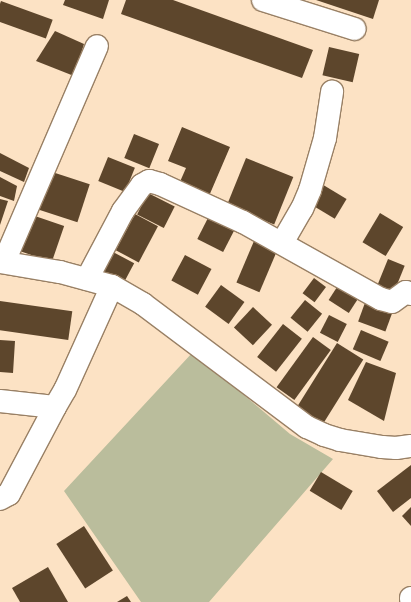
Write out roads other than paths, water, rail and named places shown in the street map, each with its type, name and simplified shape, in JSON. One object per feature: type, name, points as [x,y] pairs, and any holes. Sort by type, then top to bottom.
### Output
[{"type":"street","points":[[263,0],[355,28]]},
{"type":"street","points":[[97,46],[2,262],[87,279],[112,286],[143,304],[307,427],[340,440],[396,448],[411,446]]},
{"type":"street","points":[[282,243],[302,209],[310,190],[325,138],[332,92]]},
{"type":"street","points":[[87,279],[123,211],[142,185],[149,181],[160,184],[243,222],[380,299],[392,302],[406,292],[411,294]]},
{"type":"street","points":[[0,499],[9,494],[65,390],[112,286]]},
{"type":"street","points":[[0,401],[55,407]]}]
